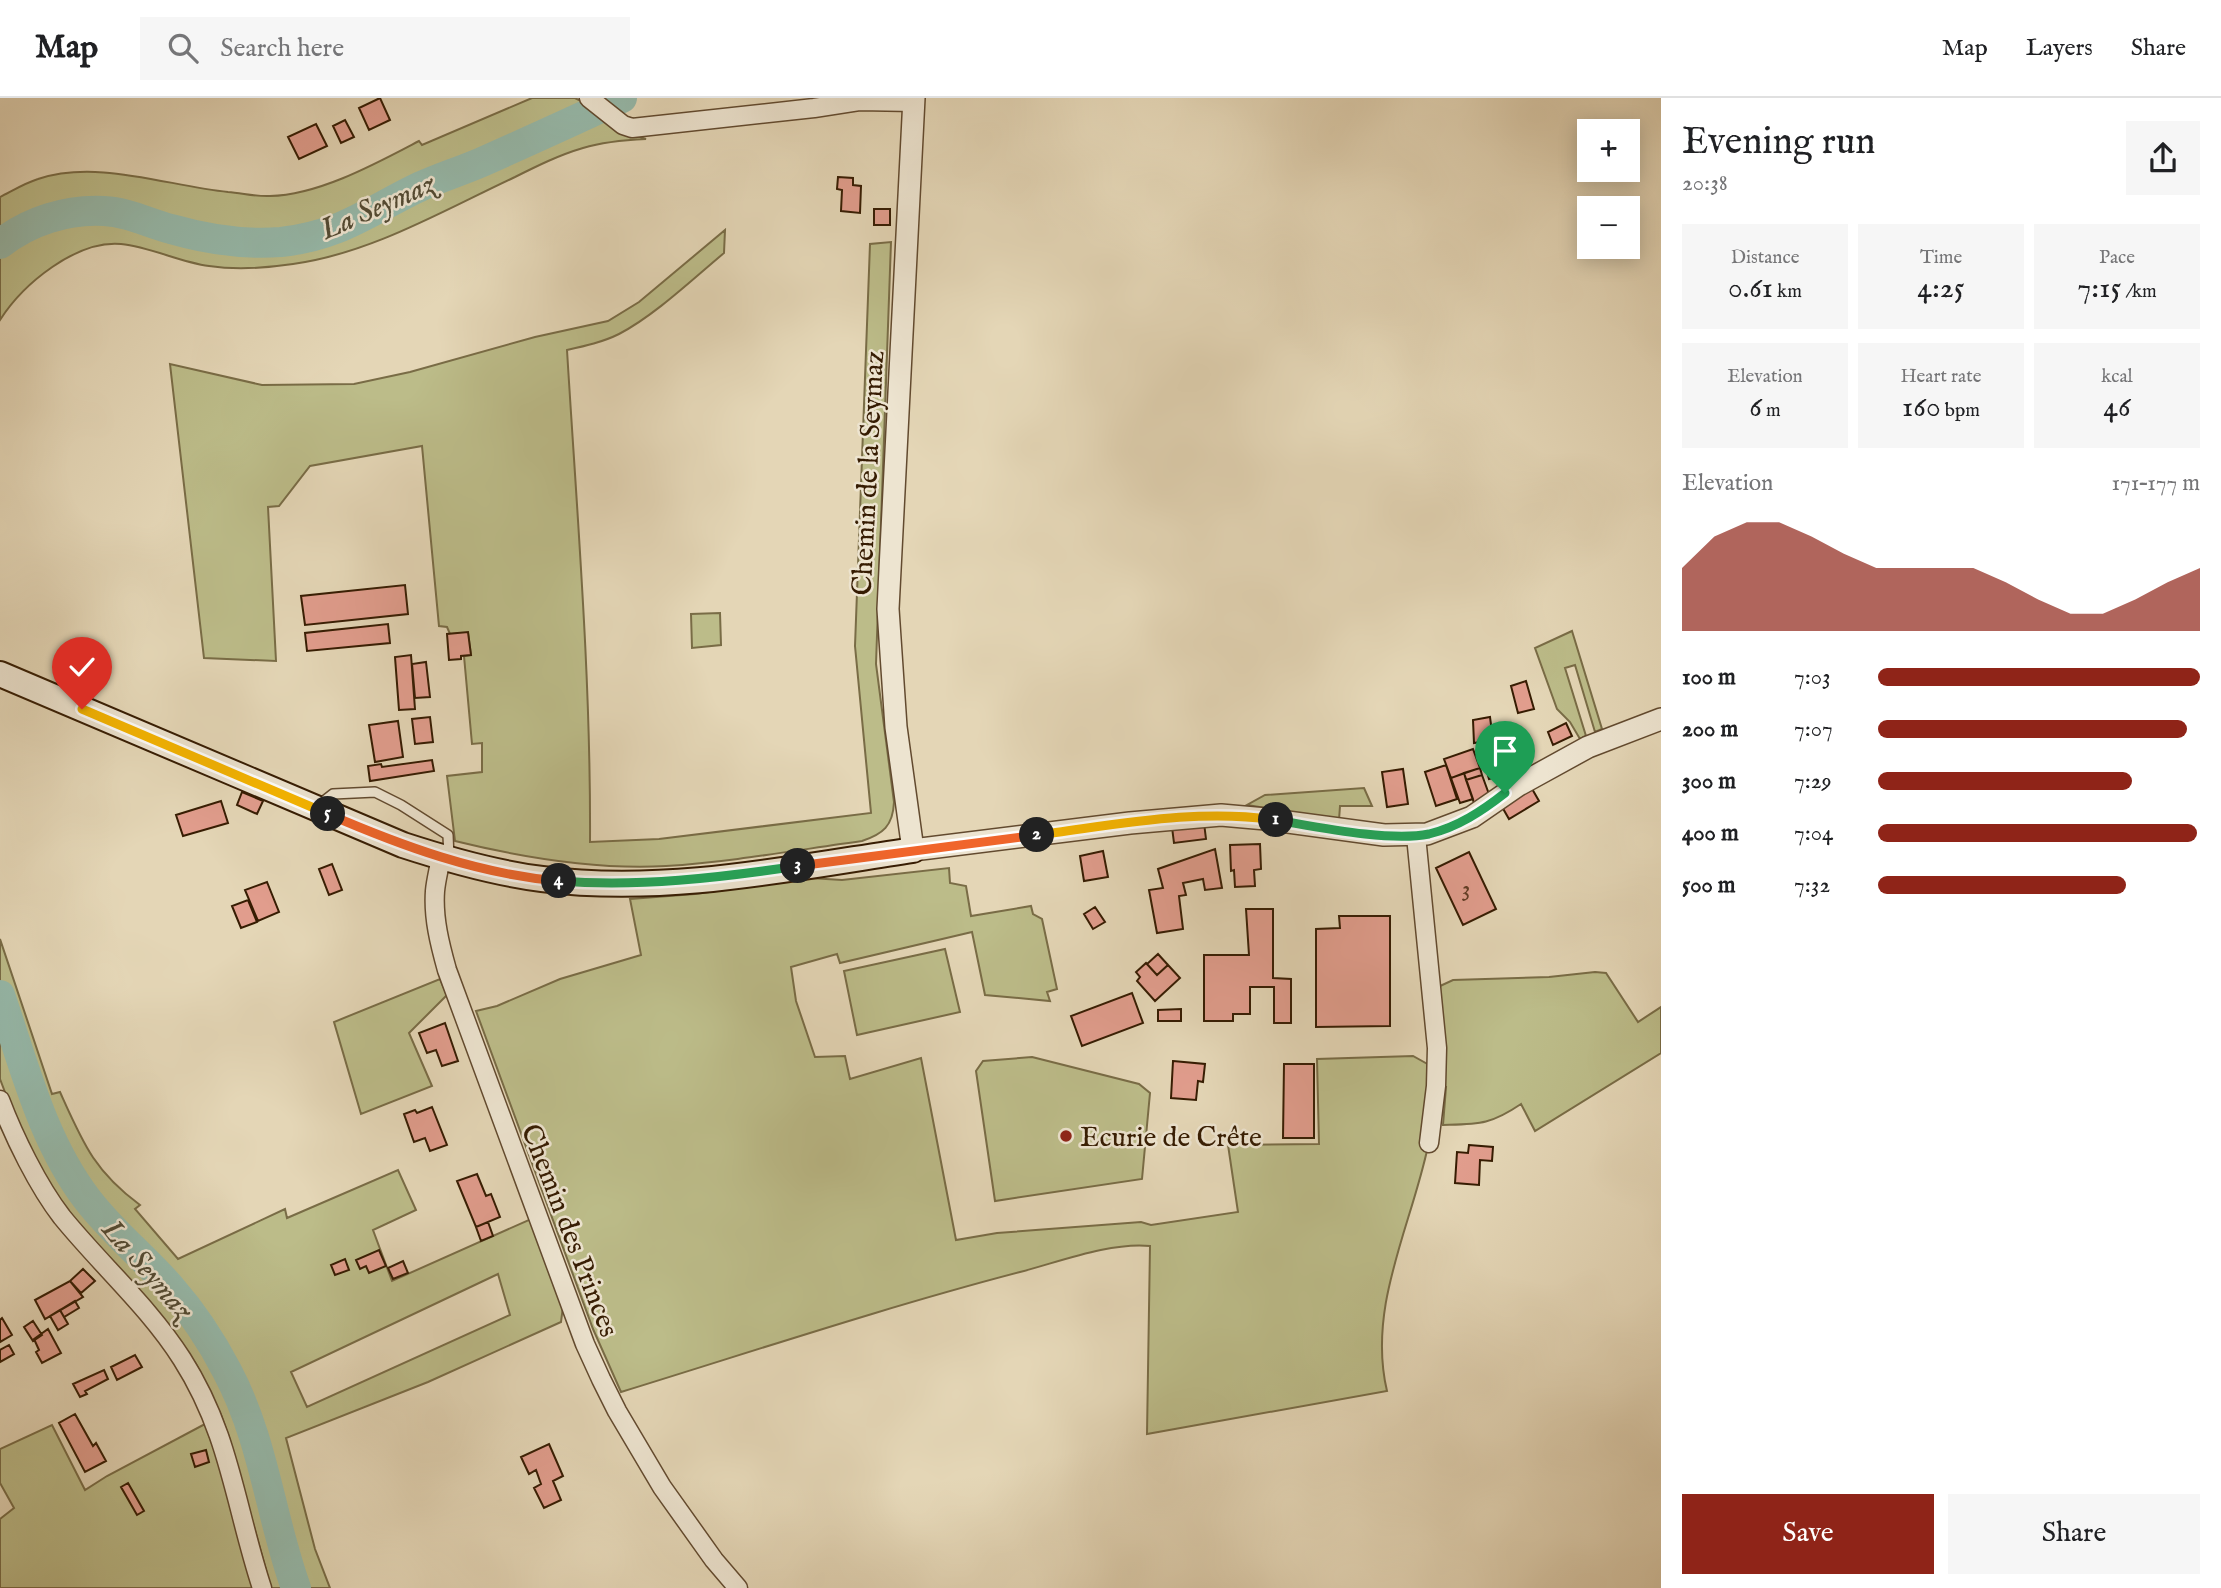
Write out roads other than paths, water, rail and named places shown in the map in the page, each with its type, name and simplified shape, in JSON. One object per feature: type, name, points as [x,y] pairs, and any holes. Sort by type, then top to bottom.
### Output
[{"type":"main road","points":[[0,674],[392,841],[445,859],[499,872],[543,880],[608,884],[654,883],[728,877],[914,850]]},
{"type":"street","points":[[590,99],[623,125],[632,128],[859,101],[914,100]]},
{"type":"street","name":"Chemin de la Seymaz","points":[[914,100],[888,608],[896,727],[914,850]]},
{"type":"street","points":[[914,850],[1221,815],[1384,835],[1416,835],[1438,831],[1465,820],[1557,762],[1661,719]]},
{"type":"street","points":[[1416,835],[1437,1048],[1429,1143]]},
{"type":"street","name":"Chemin des Princes","points":[[445,859],[435,893],[435,916],[447,970],[585,1344],[617,1411],[662,1487],[714,1560],[738,1588]]},
{"type":"street","points":[[0,1100],[22,1149],[60,1214],[162,1331],[180,1355],[206,1401],[225,1451],[262,1588]]},
{"type":"lane","points":[[314,808],[333,794],[375,792],[448,835],[445,859]]},
{"type":"waterway","name":"La Seymaz","points":[[0,244],[23,229],[49,218],[90,211],[121,213],[184,233],[225,240],[267,243],[301,239],[350,223],[421,186],[482,162],[622,98]]},
{"type":"waterway","name":"La Seymaz","points":[[0,995],[46,1127],[71,1176],[97,1211],[161,1277],[202,1328],[240,1397],[296,1588]]},
{"type":"place","name":"Ecurie de Crête","points":[[1066,1136]]}]
